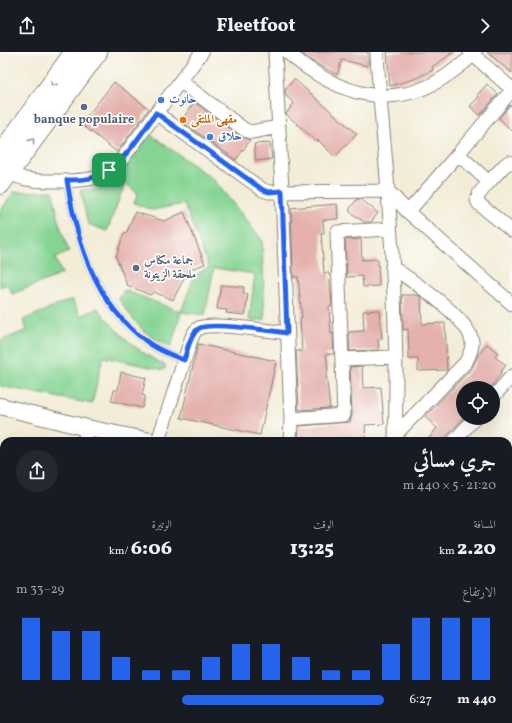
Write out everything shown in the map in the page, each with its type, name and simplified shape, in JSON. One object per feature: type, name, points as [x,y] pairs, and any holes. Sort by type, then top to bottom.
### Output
[{"type":"main road","points":[[2,170],[76,52]]},
{"type":"main road","points":[[2,170],[97,52]]},
{"type":"street","points":[[2,170],[26,179],[67,180],[95,177],[109,170],[122,159],[202,52]]},
{"type":"street","points":[[275,52],[291,419],[290,437]]},
{"type":"street","points":[[287,52],[304,67],[330,82],[354,92],[379,97],[406,94],[427,87],[441,80],[473,53],[512,89],[408,212]]},
{"type":"street","points":[[377,52],[379,97],[388,191],[392,267],[396,437]]},
{"type":"street","points":[[180,81],[245,130],[251,132],[279,127]]},
{"type":"street","points":[[156,113],[263,190],[269,192],[388,191],[408,212],[512,304]]},
{"type":"street","points":[[458,154],[489,182]]},
{"type":"street","points":[[512,163],[509,162],[505,165],[479,194],[477,200],[479,204],[512,231]]},
{"type":"street","points":[[291,419],[344,415],[337,232],[390,230]]},
{"type":"street","points":[[392,267],[423,288],[446,307],[459,320],[468,332],[472,341],[471,350],[466,362],[396,437]]},
{"type":"street","points":[[159,437],[193,335],[199,328],[204,326],[220,326],[287,333]]},
{"type":"street","points":[[342,359],[395,357]]},
{"type":"street","points":[[500,389],[512,376]]},
{"type":"street","points":[[2,408],[86,434],[113,437]]},
{"type":"street","points":[[458,437],[469,425]]},
{"type":"lane","points":[[67,180],[71,207],[82,247],[99,287],[108,303],[133,331],[147,342],[164,352],[184,360]]},
{"type":"green space","points":[[150,134],[215,181],[262,240],[265,320],[249,320],[255,274],[214,268],[205,315],[181,312],[193,279],[197,274],[209,267],[184,204],[152,210],[134,203],[138,194],[119,177]]},
{"type":"green space","points":[[116,179],[124,186],[107,231],[88,224],[80,190],[108,188]]},
{"type":"green space","points":[[53,191],[59,223],[69,252],[55,258],[62,274],[12,294],[8,284],[0,287],[0,211],[14,192]]},
{"type":"green space","points":[[124,290],[181,312],[171,347],[162,344],[141,328],[119,299]]},
{"type":"green space","points":[[72,299],[81,316],[98,308],[120,334],[146,355],[166,366],[164,370],[103,357],[92,404],[0,386],[0,341],[27,330],[23,320]]},
{"type":"building","points":[[300,52],[368,52],[368,66],[342,60],[337,75],[310,60]]},
{"type":"building","points":[[387,52],[454,52],[432,67],[433,70],[414,79],[390,86]]},
{"type":"building","points":[[487,52],[512,52],[512,73]]},
{"type":"building","points":[[294,79],[357,134],[335,157],[318,140],[317,142],[286,114],[294,103],[285,95],[285,90]]},
{"type":"building","points":[[114,82],[149,109],[117,152],[81,124]]},
{"type":"building","points":[[487,84],[498,94],[480,115],[470,106],[479,97],[477,95]]},
{"type":"building","points":[[194,102],[240,136],[250,140],[236,160],[181,121]]},
{"type":"building","points":[[510,105],[512,107],[512,131],[499,118]]},
{"type":"building","points":[[270,143],[272,159],[256,161],[254,144]]},
{"type":"building","points":[[357,199],[361,199],[378,213],[371,222],[364,222],[350,212],[350,208]]},
{"type":"building","points":[[337,204],[338,219],[323,220],[324,233],[321,233],[324,273],[329,273],[332,306],[329,307],[331,334],[333,333],[334,354],[326,354],[328,372],[326,373],[330,408],[299,410],[296,351],[302,351],[300,319],[302,318],[298,277],[293,277],[291,208]]},
{"type":"building","points":[[135,212],[164,221],[184,212],[205,264],[188,270],[173,300],[154,292],[150,295],[127,285],[116,257],[124,233],[127,232]]},
{"type":"building","points":[[361,239],[362,260],[378,259],[379,286],[363,287],[362,276],[347,277],[345,240]]},
{"type":"building","points":[[221,285],[244,287],[243,294],[248,294],[245,315],[226,313],[227,310],[217,309]]},
{"type":"building","points":[[402,295],[418,295],[421,297],[422,324],[445,323],[447,370],[418,371],[418,359],[409,359],[408,329],[403,330]]},
{"type":"building","points":[[379,310],[382,338],[378,339],[379,350],[350,351],[349,332],[364,331],[363,311]]},
{"type":"building","points":[[198,344],[276,361],[260,435],[181,418]]},
{"type":"building","points":[[487,344],[498,353],[495,357],[506,365],[496,381],[460,381],[472,368],[478,355]]},
{"type":"building","points":[[362,366],[363,388],[381,387],[384,424],[365,425],[366,437],[298,437],[299,426],[350,422],[352,415],[350,367]]},
{"type":"building","points":[[121,372],[146,378],[142,395],[145,396],[142,408],[111,401],[114,390],[118,390]]},
{"type":"building","points":[[456,385],[456,425],[457,425],[446,437],[430,437],[437,428],[425,417]]},
{"type":"place","name":"حانوت","points":[[161,100]]},
{"type":"place","name":"banque populaire","points":[[84,107]]},
{"type":"place","name":"مقهى الملتقى","points":[[183,120]]},
{"type":"place","name":"حلاق","points":[[210,137]]},
{"type":"place","name":"جماعة مكناس ملحقة الزيتونة","points":[[136,268]]},
{"type":"route","points":[[156,113],[258,187],[269,192],[282,191],[287,333],[220,326],[204,326],[196,330],[193,335],[184,360],[164,352],[147,342],[133,331],[108,303],[99,287],[82,247],[71,207],[67,180],[95,177],[109,170],[122,159],[156,113]]}]
